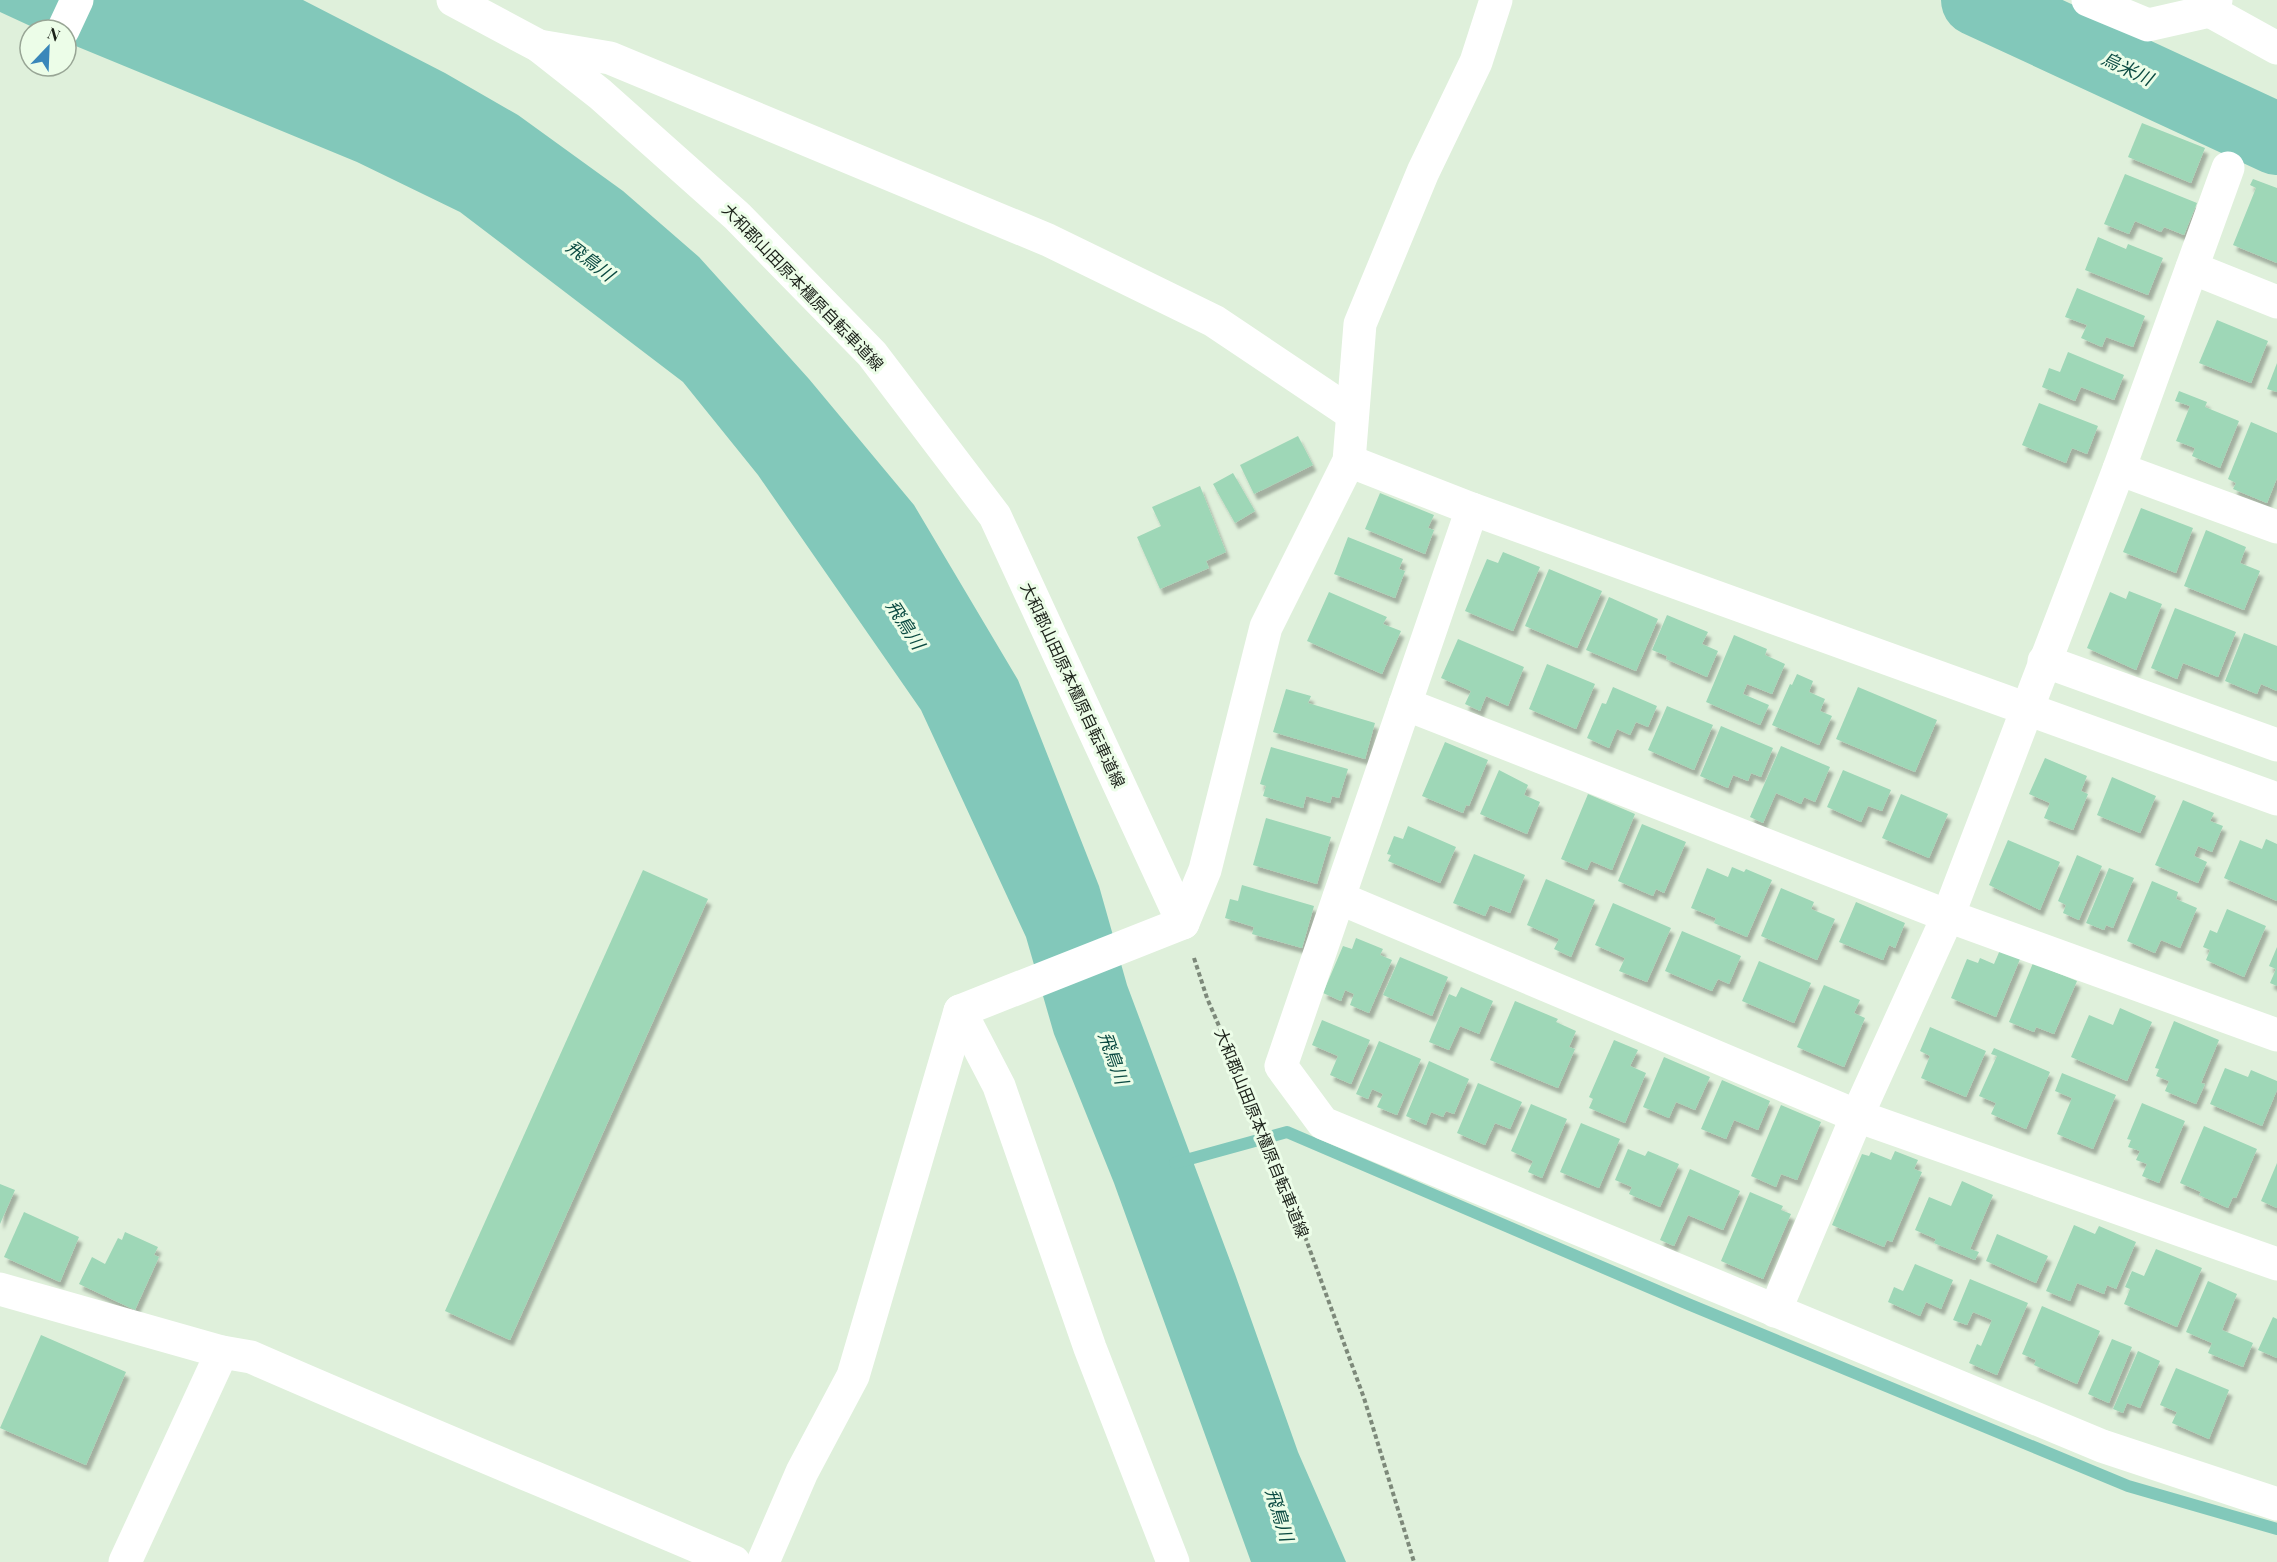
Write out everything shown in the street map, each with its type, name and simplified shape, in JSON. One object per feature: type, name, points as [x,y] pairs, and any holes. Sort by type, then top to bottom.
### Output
[{"type":"street","points":[[69,18],[77,0]]},
{"type":"street","name":"大和郡山田原本橿原自転車道線","points":[[453,0],[538,46],[600,94],[737,216],[872,354],[995,516],[1176,927]]},
{"type":"street","points":[[969,1006],[1176,927],[1205,870],[1266,627],[1349,461],[1351,413],[1360,324],[1423,172],[1476,62],[1496,0]]},
{"type":"street","points":[[2088,0],[2148,25],[2213,6],[2277,48]]},
{"type":"street","points":[[538,46],[610,58],[1048,240],[1214,321],[1351,413]]},
{"type":"street","points":[[1775,1311],[1857,1116],[1948,916],[2026,707],[2119,469],[2228,168]]},
{"type":"street","points":[[2192,268],[2277,302]]},
{"type":"street","points":[[1349,461],[1472,509],[2277,799]]},
{"type":"street","points":[[2119,469],[2277,527]]},
{"type":"street","points":[[1472,509],[1281,1066],[1323,1123],[2102,1446],[2277,1504]]},
{"type":"street","points":[[2044,661],[2277,745]]},
{"type":"street","points":[[1406,705],[1948,916],[2277,1035]]},
{"type":"street","points":[[1339,898],[1857,1116],[2277,1264]]},
{"type":"street","points":[[763,1562],[802,1472],[853,1376],[969,1006]]},
{"type":"street","points":[[969,1006],[1090,1348],[1173,1562]]},
{"type":"street","points":[[0,1289],[222,1352],[251,1357],[442,1441],[572,1492],[734,1562]]},
{"type":"street","points":[[125,1562],[222,1352]]},
{"type":"path","name":"大和郡山田原本橿原自転車道線","points":[[1176,927],[1281,1172],[1364,1398],[1414,1562]]},
{"type":"water","name":"飛鳥川","points":[[0,0],[303,0],[445,73],[518,115],[623,191],[699,257],[809,379],[914,505],[1018,680],[1099,886],[1127,985],[1235,1274],[1298,1452],[1346,1562],[1251,1562],[1114,1183],[1054,1034],[1026,937],[921,710],[758,475],[683,382],[460,212],[357,162],[78,47],[78,18],[18,18],[18,20],[0,12]]},
{"type":"building","points":[[2142,123],[2205,148],[2191,183],[2128,157]]},
{"type":"building","points":[[2125,174],[2197,203],[2184,235],[2164,227],[2161,232],[2135,221],[2129,234],[2104,224]]},
{"type":"building","points":[[2253,179],[2277,188],[2277,263],[2233,245],[2256,188],[2250,185]]},
{"type":"building","points":[[2098,237],[2126,249],[2128,244],[2163,258],[2148,295],[2085,270]]},
{"type":"building","points":[[2077,288],[2145,316],[2133,347],[2106,337],[2102,347],[2081,338],[2087,325],[2065,317]]},
{"type":"building","points":[[2217,320],[2268,341],[2251,383],[2199,363]]},
{"type":"building","points":[[2068,352],[2124,375],[2114,400],[2081,387],[2075,401],[2042,387],[2049,368],[2060,372]]},
{"type":"building","points":[[2277,363],[2277,392],[2267,389]]},
{"type":"building","points":[[2179,391],[2207,402],[2205,407],[2239,421],[2220,468],[2192,456],[2195,448],[2176,441],[2190,406],[2175,401]]},
{"type":"building","points":[[2039,403],[2098,426],[2087,454],[2072,448],[2066,463],[2022,445]]},
{"type":"building","points":[[2251,422],[2277,433],[2277,478],[2267,503],[2233,489],[2236,483],[2228,479]]},
{"type":"building","points":[[1298,436],[1313,465],[1254,494],[1240,465]]},
{"type":"building","points":[[1233,473],[1255,511],[1235,523],[1213,484]]},
{"type":"building","points":[[1200,486],[1226,552],[1206,561],[1209,568],[1160,589],[1137,537],[1161,526],[1152,507]]},
{"type":"building","points":[[1380,493],[1434,515],[1428,528],[1434,530],[1425,554],[1365,529]]},
{"type":"building","points":[[2141,508],[2193,528],[2176,573],[2123,552]]},
{"type":"building","points":[[2206,530],[2246,547],[2240,563],[2260,571],[2244,610],[2184,586]]},
{"type":"building","points":[[1348,537],[1403,559],[1399,569],[1405,571],[1395,598],[1334,574]]},
{"type":"building","points":[[1503,552],[1540,567],[1513,631],[1465,611],[1487,559],[1498,563]]},
{"type":"building","points":[[1549,569],[1602,591],[1577,648],[1525,626]]},
{"type":"building","points":[[2129,591],[2162,604],[2136,670],[2087,648],[2110,592],[2126,599]]},
{"type":"building","points":[[1329,592],[1387,617],[1383,624],[1401,631],[1382,674],[1307,641]]},
{"type":"building","points":[[1609,597],[1658,619],[1636,671],[1586,650]]},
{"type":"building","points":[[2175,608],[2236,632],[2218,677],[2183,663],[2177,679],[2151,668]]},
{"type":"building","points":[[1667,615],[1708,632],[1702,644],[1718,651],[1707,677],[1666,659],[1667,656],[1652,650]]},
{"type":"building","points":[[2244,633],[2277,646],[2277,691],[2261,684],[2257,694],[2225,681]]},
{"type":"building","points":[[1734,635],[1767,649],[1765,655],[1785,664],[1772,694],[1747,684],[1743,694],[1769,705],[1760,725],[1706,702]]},
{"type":"building","points":[[1458,639],[1524,667],[1508,706],[1486,696],[1480,711],[1465,704],[1471,691],[1441,678]]},
{"type":"building","points":[[1547,664],[1595,684],[1576,729],[1529,709]]},
{"type":"building","points":[[1797,674],[1813,681],[1809,692],[1825,699],[1820,711],[1832,716],[1819,745],[1772,725],[1790,684],[1792,685]]},
{"type":"building","points":[[1613,687],[1657,706],[1648,727],[1636,722],[1630,735],[1617,729],[1609,748],[1587,738],[1602,703],[1606,704]]},
{"type":"building","points":[[1858,687],[1937,720],[1915,772],[1836,739]]},
{"type":"building","points":[[1286,689],[1311,696],[1308,703],[1375,723],[1365,759],[1273,732]]},
{"type":"building","points":[[1667,706],[1713,725],[1694,770],[1648,750]]},
{"type":"building","points":[[1721,726],[1773,748],[1761,777],[1751,773],[1748,781],[1733,775],[1728,788],[1700,776]]},
{"type":"building","points":[[1445,742],[1488,760],[1469,806],[1466,805],[1463,813],[1422,796]]},
{"type":"building","points":[[1781,746],[1830,767],[1815,802],[1804,797],[1801,804],[1776,793],[1763,823],[1750,817]]},
{"type":"building","points":[[1271,747],[1348,769],[1339,798],[1332,796],[1330,803],[1306,796],[1303,808],[1263,796],[1266,786],[1260,784]]},
{"type":"building","points":[[2045,758],[2087,776],[2081,791],[2088,794],[2073,830],[2044,818],[2050,803],[2029,794]]},
{"type":"building","points":[[1499,770],[1528,785],[1524,795],[1540,802],[1527,834],[1480,814]]},
{"type":"building","points":[[1843,770],[1891,790],[1882,811],[1868,806],[1861,822],[1827,807]]},
{"type":"building","points":[[2112,777],[2156,796],[2140,833],[2097,815]]},
{"type":"building","points":[[1588,794],[1635,814],[1612,870],[1591,861],[1587,870],[1561,859]]},
{"type":"building","points":[[1901,794],[1948,814],[1929,858],[1882,838]]},
{"type":"building","points":[[2183,800],[2214,813],[2210,821],[2223,826],[2212,852],[2198,846],[2194,856],[2207,862],[2198,883],[2155,865]]},
{"type":"building","points":[[1266,818],[1331,837],[1317,884],[1253,865]]},
{"type":"building","points":[[1642,824],[1686,842],[1664,893],[1656,889],[1653,896],[1618,881]]},
{"type":"building","points":[[1408,826],[1456,847],[1440,883],[1388,861],[1391,855],[1387,854],[1394,836],[1403,839]]},
{"type":"building","points":[[2266,839],[2277,844],[2277,901],[2224,878],[2240,840],[2262,849]]},
{"type":"building","points":[[2008,840],[2060,862],[2040,910],[1989,885]]},
{"type":"building","points":[[1474,854],[1525,875],[1510,913],[1490,905],[1485,916],[1453,903]]},
{"type":"building","points":[[2077,855],[2102,866],[2079,920],[2063,913],[2066,905],[2058,901]]},
{"type":"building","points":[[1732,867],[1744,872],[1746,869],[1772,880],[1747,937],[1714,923],[1716,918],[1691,908],[1707,868],[1728,877]]},
{"type":"building","points":[[2109,868],[2134,878],[2113,928],[2106,925],[2104,930],[2086,923]]},
{"type":"building","points":[[643,870],[708,899],[510,1340],[445,1311]]},
{"type":"building","points":[[1546,879],[1595,900],[1571,957],[1554,949],[1559,939],[1527,925]]},
{"type":"building","points":[[2152,881],[2178,892],[2176,899],[2197,908],[2180,948],[2161,940],[2155,953],[2127,941]]},
{"type":"building","points":[[1242,885],[1314,906],[1302,948],[1252,934],[1254,927],[1225,918],[1230,899],[1238,901]]},
{"type":"building","points":[[1781,888],[1814,902],[1811,909],[1835,919],[1817,960],[1761,936]]},
{"type":"building","points":[[1856,902],[1905,923],[1895,948],[1889,945],[1883,960],[1839,942]]},
{"type":"building","points":[[1613,903],[1671,928],[1647,982],[1619,971],[1625,958],[1595,945]]},
{"type":"building","points":[[2227,909],[2266,926],[2244,977],[2206,960],[2210,950],[2203,947],[2210,930],[2217,933]]},
{"type":"building","points":[[1682,931],[1741,956],[1729,984],[1718,979],[1712,991],[1665,971]]},
{"type":"building","points":[[1356,938],[1383,949],[1380,955],[1392,960],[1369,1013],[1350,1005],[1354,994],[1345,990],[1341,1001],[1323,993],[1343,946],[1352,949]]},
{"type":"building","points":[[2277,947],[2277,986],[2270,983],[2276,969],[2269,966]]},
{"type":"building","points":[[2000,950],[2020,959],[1996,1017],[1951,998],[1967,959],[1978,963],[1980,958],[1994,964]]},
{"type":"building","points":[[1400,957],[1448,977],[1432,1016],[1383,995]]},
{"type":"building","points":[[1759,961],[1811,983],[1794,1023],[1742,1001]]},
{"type":"building","points":[[2033,963],[2077,981],[2054,1034],[2036,1027],[2034,1032],[2009,1022]]},
{"type":"building","points":[[1824,985],[1860,1000],[1854,1013],[1865,1018],[1844,1067],[1797,1047]]},
{"type":"building","points":[[1461,987],[1493,1001],[1479,1034],[1460,1026],[1449,1050],[1429,1042],[1449,994],[1456,997]]},
{"type":"building","points":[[1515,1001],[1558,1019],[1556,1022],[1576,1031],[1569,1047],[1575,1049],[1558,1088],[1490,1060]]},
{"type":"building","points":[[2120,1008],[2152,1022],[2127,1081],[2071,1057],[2089,1015],[2113,1025]]},
{"type":"building","points":[[1322,1020],[1370,1040],[1351,1084],[1330,1075],[1338,1056],[1312,1045]]},
{"type":"building","points":[[2174,1021],[2219,1040],[2201,1083],[2205,1084],[2196,1104],[2165,1091],[2169,1081],[2156,1076],[2159,1069],[2155,1068]]},
{"type":"building","points":[[1930,1027],[1986,1051],[1966,1097],[1921,1078],[1930,1056],[1920,1051]]},
{"type":"building","points":[[1614,1040],[1638,1050],[1630,1066],[1646,1073],[1625,1123],[1589,1108],[1593,1099],[1589,1097]]},
{"type":"building","points":[[1379,1041],[1421,1059],[1397,1115],[1377,1107],[1383,1094],[1372,1089],[1368,1099],[1356,1094]]},
{"type":"building","points":[[1994,1048],[2050,1072],[2026,1129],[1991,1114],[1996,1103],[1979,1096],[1997,1056],[1991,1054]]},
{"type":"building","points":[[1664,1057],[1710,1077],[1695,1110],[1676,1102],[1669,1118],[1643,1107]]},
{"type":"building","points":[[1429,1061],[1469,1079],[1454,1114],[1446,1111],[1443,1117],[1431,1112],[1426,1125],[1406,1116]]},
{"type":"building","points":[[2225,1068],[2248,1077],[2251,1070],[2277,1081],[2277,1090],[2262,1126],[2210,1104]]},
{"type":"building","points":[[2062,1073],[2116,1095],[2093,1149],[2057,1134],[2072,1098],[2055,1091]]},
{"type":"building","points":[[1722,1080],[1770,1101],[1758,1130],[1734,1120],[1726,1139],[1701,1129]]},
{"type":"building","points":[[1478,1083],[1522,1102],[1510,1129],[1495,1123],[1485,1145],[1457,1133]]},
{"type":"building","points":[[2142,1103],[2185,1121],[2159,1183],[2142,1176],[2147,1164],[2136,1160],[2140,1151],[2128,1147],[2131,1140],[2127,1139]]},
{"type":"building","points":[[1531,1104],[1567,1119],[1542,1178],[1528,1172],[1533,1161],[1511,1151]]},
{"type":"building","points":[[1781,1105],[1821,1122],[1797,1180],[1781,1174],[1776,1187],[1751,1176]]},
{"type":"building","points":[[1581,1123],[1620,1139],[1599,1188],[1560,1172]]},
{"type":"building","points":[[2204,1126],[2257,1149],[2236,1198],[2233,1197],[2228,1208],[2199,1195],[2201,1192],[2180,1183]]},
{"type":"building","points":[[1628,1149],[1645,1156],[1648,1151],[1679,1164],[1660,1207],[1629,1194],[1632,1187],[1615,1180]]},
{"type":"building","points":[[1895,1151],[1918,1160],[1914,1169],[1922,1172],[1892,1242],[1887,1240],[1884,1247],[1832,1225],[1862,1154],[1869,1156],[1871,1152],[1891,1160]]},
{"type":"building","points":[[2277,1163],[2277,1208],[2261,1201]]},
{"type":"building","points":[[1690,1169],[1740,1191],[1723,1230],[1688,1215],[1674,1246],[1660,1240]]},
{"type":"building","points":[[1962,1181],[1993,1195],[1970,1249],[1979,1252],[1975,1260],[1934,1243],[1936,1239],[1915,1230],[1929,1197],[1951,1206]]},
{"type":"building","points":[[0,1184],[15,1190],[0,1224]]},
{"type":"building","points":[[1750,1192],[1783,1206],[1781,1210],[1791,1214],[1763,1279],[1721,1261]]},
{"type":"building","points":[[24,1212],[79,1237],[60,1282],[4,1257]]},
{"type":"building","points":[[2074,1225],[2095,1234],[2099,1226],[2136,1242],[2116,1289],[2107,1285],[2104,1294],[2077,1283],[2070,1301],[2046,1291]]},
{"type":"building","points":[[125,1232],[158,1247],[154,1255],[159,1257],[135,1310],[79,1284],[92,1257],[105,1264],[118,1238],[122,1240]]},
{"type":"building","points":[[1997,1234],[2048,1256],[2036,1283],[1986,1261]]},
{"type":"building","points":[[2156,1249],[2202,1268],[2177,1327],[2124,1304],[2130,1289],[2125,1287],[2132,1271],[2144,1276]]},
{"type":"building","points":[[1915,1264],[1953,1280],[1941,1309],[1926,1302],[1920,1316],[1888,1302],[1894,1287],[1903,1291]]},
{"type":"building","points":[[1970,1279],[2028,1303],[1997,1375],[1969,1363],[1977,1344],[1981,1346],[1992,1320],[1973,1312],[1967,1325],[1953,1320]]},
{"type":"building","points":[[2208,1281],[2237,1294],[2222,1330],[2253,1343],[2243,1367],[2208,1353],[2212,1343],[2186,1332]]},
{"type":"building","points":[[2042,1306],[2100,1331],[2077,1384],[2034,1365],[2036,1360],[2022,1354]]},
{"type":"building","points":[[2273,1317],[2277,1319],[2277,1358],[2258,1350]]},
{"type":"building","points":[[41,1335],[126,1372],[86,1465],[0,1428]]},
{"type":"building","points":[[2112,1339],[2132,1347],[2109,1403],[2088,1394]]},
{"type":"building","points":[[2138,1351],[2160,1361],[2140,1408],[2127,1403],[2123,1413],[2113,1409]]},
{"type":"building","points":[[2176,1368],[2229,1390],[2209,1439],[2172,1423],[2177,1412],[2160,1405]]},
{"type":"waterway","name":"烏米川","points":[[1977,0],[2277,139]]},
{"type":"waterway","points":[[1175,1163],[1287,1132],[1688,1304],[2128,1486],[2277,1529]]}]
